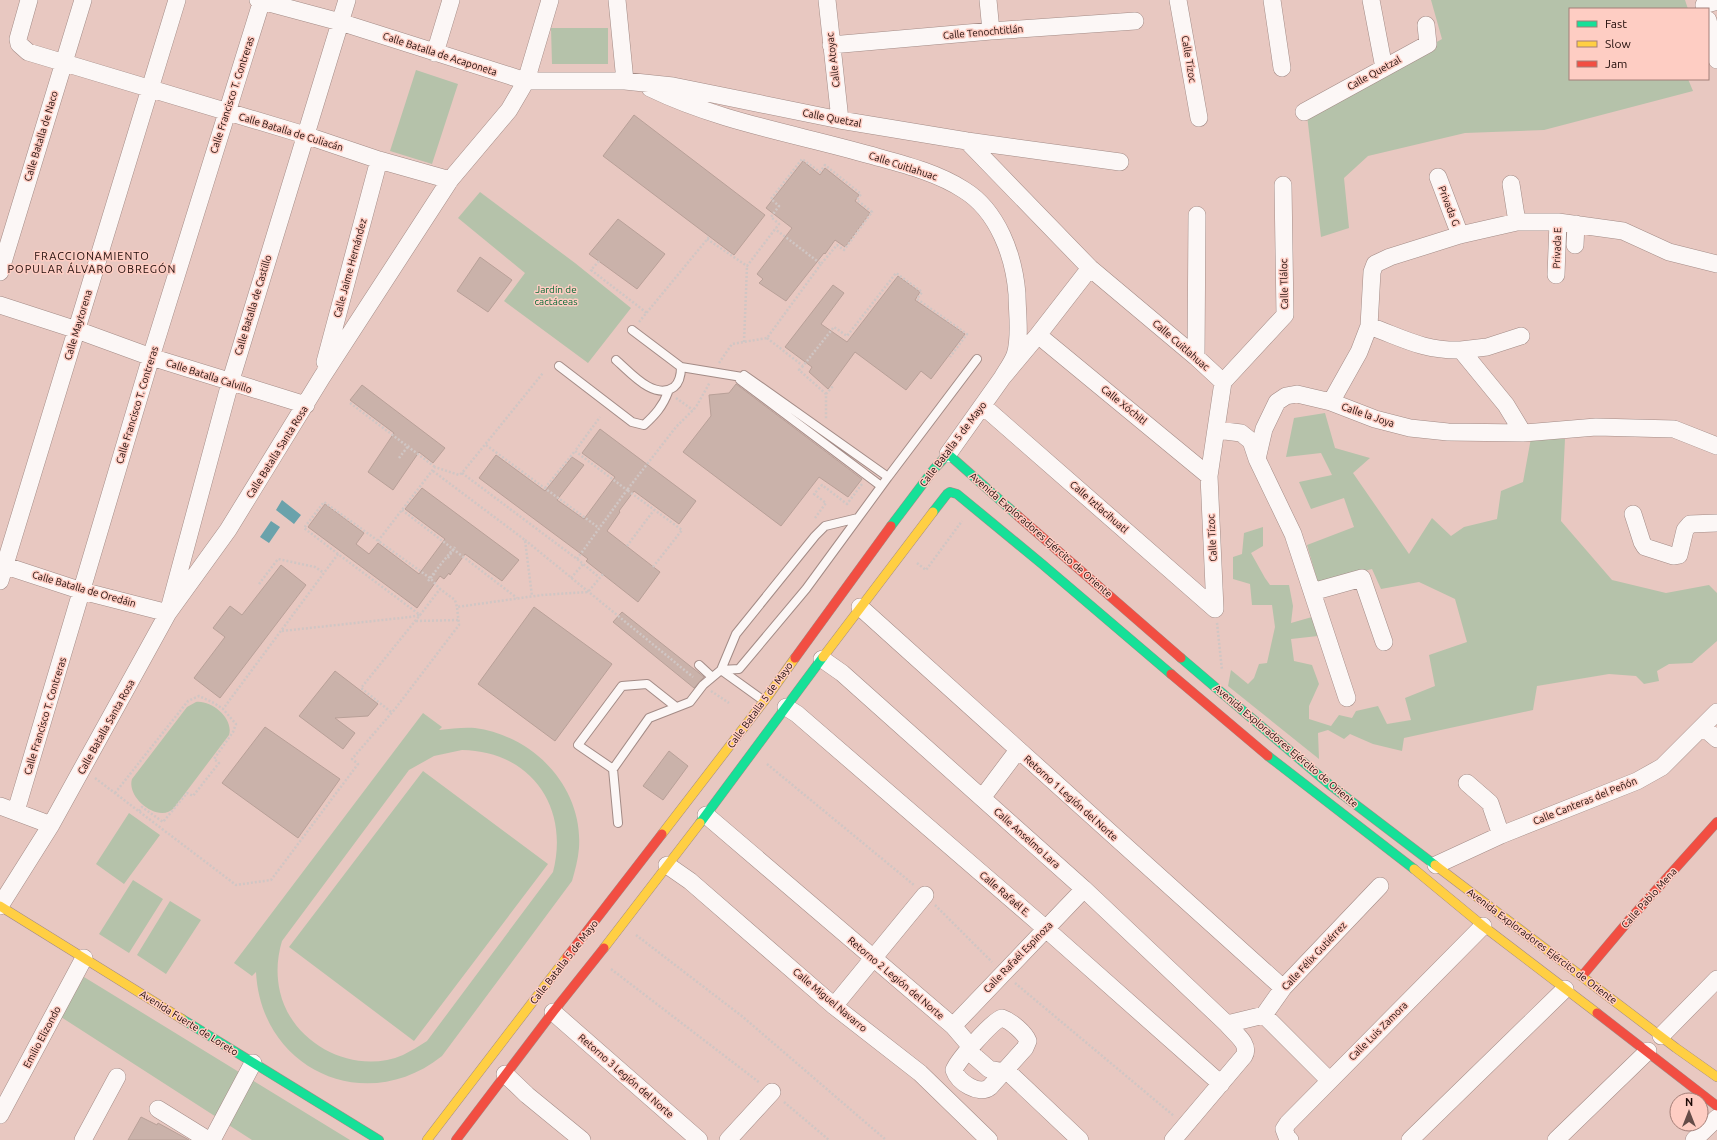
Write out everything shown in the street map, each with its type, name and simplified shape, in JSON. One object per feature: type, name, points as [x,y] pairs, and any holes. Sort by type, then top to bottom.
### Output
[{"type":"street","name":"Calle Batalla de Culiacán","points":[[29,0],[18,33],[19,44],[28,52],[64,62],[149,90],[305,135],[379,160],[450,180]]},
{"type":"street","name":"Calle Batalla de Naco","points":[[0,272],[83,0]]},
{"type":"street","name":"Calle Maytorena","points":[[2,570],[77,330],[177,0]]},
{"type":"street","name":"Calle Batalla de Acaponeta","points":[[261,0],[340,22],[526,81],[633,82]]},
{"type":"street","name":"Calle Francisco T. Contreras","points":[[16,811],[151,357],[261,0]]},
{"type":"street","name":"Calle Batalla de Castillo","points":[[168,613],[230,383],[347,0]]},
{"type":"street","points":[[435,53],[452,0]]},
{"type":"street","name":"Calle Batalla Santa Rosa","points":[[0,906],[51,825],[168,613],[228,530],[322,377],[450,180],[509,110],[526,81],[550,0]]},
{"type":"street","points":[[617,0],[633,82]]},
{"type":"street","name":"Calle Atoyac","points":[[827,0],[840,120]]},
{"type":"street","points":[[988,0],[991,31]]},
{"type":"street","name":"Calle Tízoc","points":[[1178,0],[1199,118]]},
{"type":"street","points":[[1272,0],[1282,68]]},
{"type":"street","points":[[1371,0],[1384,68]]},
{"type":"street","points":[[1709,18],[1717,60]]},
{"type":"street","name":"Calle Tenochtitlán","points":[[831,45],[1135,20]]},
{"type":"street","name":"Calle Quetzal","points":[[1304,112],[1428,44],[1426,25]]},
{"type":"street","name":"Calle Quetzal","points":[[633,82],[673,86],[840,120],[967,142],[1120,162]]},
{"type":"street","name":"Calle Cuitlahuac","points":[[633,82],[701,109],[782,133],[851,149],[930,173],[964,190],[981,205],[992,218],[1002,236],[1014,268],[1017,306],[1017,341],[1015,354],[1002,378]]},
{"type":"street","name":"Calle Cuitlahuac","points":[[967,142],[1090,268],[1196,357],[1223,382]]},
{"type":"street","name":"Calle Jaime Hernández","points":[[322,377],[379,160]]},
{"type":"street","name":"Privada G","points":[[1438,177],[1460,235]]},
{"type":"street","points":[[1511,184],[1517,222]]},
{"type":"street","name":"Calle Tláloc","points":[[1223,382],[1285,315],[1283,185]]},
{"type":"street","points":[[1196,357],[1197,215]]},
{"type":"street","points":[[1331,402],[1359,352],[1369,326],[1372,272],[1375,264],[1390,257],[1460,235],[1517,222],[1558,222],[1623,231],[1669,252],[1717,264]]},
{"type":"street","name":"Privada E","points":[[1556,275],[1558,222]]},
{"type":"street","points":[[1575,245],[1576,224]]},
{"type":"street","name":"Calle Batalla 5 de Mayo","points":[[427,1140],[587,952],[775,701],[845,588],[934,469],[948,454],[1002,378],[1038,335],[1090,268]]},
{"type":"street","name":"Calle Batalla Calvillo","points":[[0,306],[77,330],[151,357],[230,383],[306,405]]},
{"type":"street","points":[[1369,326],[1420,346],[1433,349],[1461,350],[1487,347],[1521,336]]},
{"type":"street","name":"Calle Xóchitl","points":[[1038,335],[1209,476]]},
{"type":"street","points":[[1461,350],[1506,406],[1523,433]]},
{"type":"street","name":"Calle Tízoc","points":[[1215,609],[1209,476],[1223,382]]},
{"type":"street","name":"Calle la Joya","points":[[1257,459],[1264,429],[1277,402],[1286,396],[1297,394],[1331,402],[1375,419],[1410,428],[1448,432],[1523,433],[1596,427],[1674,429],[1717,446]]},
{"type":"street","name":"Calle Iztlacihuatl","points":[[983,406],[1215,609]]},
{"type":"street","points":[[1217,430],[1241,433],[1250,441],[1257,459],[1293,534],[1347,698]]},
{"type":"street","name":"Avenida Exploradores Ejército de Oriente","points":[[948,454],[1330,785],[1717,1077]]},
{"type":"street","name":"Calle Batalla 5 de Mayo","points":[[456,1140],[553,1012],[587,952],[622,923],[658,858],[706,815],[751,754],[775,701],[822,659],[947,494],[950,492],[957,494]]},
{"type":"street","name":"Avenida Exploradores Ejército de Oriente","points":[[957,494],[1042,564],[1246,739],[1399,856],[1483,926],[1648,1051],[1717,1106]]},
{"type":"street","points":[[1633,514],[1643,545],[1648,548],[1677,556],[1687,527],[1694,524],[1717,523]]},
{"type":"street","name":"Calle Batalla de Oredáin","points":[[2,570],[168,613]]},
{"type":"street","points":[[1312,592],[1362,578],[1384,642]]},
{"type":"street","name":"Retorno 1 Legión del Norte","points":[[860,607],[1283,988]]},
{"type":"street","name":"Calle Anselmo Lara","points":[[822,659],[842,673],[1084,889],[1227,1024]]},
{"type":"street","name":"Calle Rafaél E.","points":[[775,701],[798,714],[1046,929],[1221,1084]]},
{"type":"street","name":"Calle Canteras del Peñón","points":[[1436,865],[1501,835],[1637,781],[1662,767],[1717,712]]},
{"type":"street","points":[[1703,727],[1717,739]]},
{"type":"street","points":[[982,798],[1018,750]]},
{"type":"street","points":[[1467,783],[1490,803],[1501,835]]},
{"type":"street","points":[[1320,796],[1330,785]]},
{"type":"street","points":[[0,806],[51,825]]},
{"type":"street","name":"Retorno 2 Legión del Norte","points":[[706,815],[953,1026],[971,1047],[973,1055],[989,1069],[1000,1071],[1006,1070]]},
{"type":"street","name":"Calle Pablo Mena","points":[[1582,976],[1630,919],[1717,822]]},
{"type":"street","name":"Calle Miguel Navarro","points":[[658,858],[690,881],[834,1006],[920,1073],[989,1140]]},
{"type":"street","name":"Calle Félix Gutiérrez","points":[[1264,1015],[1283,988],[1380,886]]},
{"type":"street","name":"Calle Rafaél Espinoza","points":[[953,1026],[1084,889]]},
{"type":"street","points":[[834,1006],[925,895]]},
{"type":"street","name":"Avenida Fuerte de Loreto","points":[[0,906],[374,1139]]},
{"type":"street","name":"Calle Luis Zamora","points":[[1290,1140],[1285,1133],[1285,1125],[1483,926]]},
{"type":"street","name":"Emilio Elizondo","points":[[0,1115],[84,958]]},
{"type":"street","points":[[1661,1036],[1717,979]]},
{"type":"street","points":[[1410,1140],[1565,989]]},
{"type":"street","name":"Retorno 3 Legión del Norte","points":[[553,1012],[699,1140]]},
{"type":"street","points":[[1173,1140],[1244,1056],[1246,1050],[1244,1043],[1227,1024],[1264,1015],[1329,1080]]},
{"type":"street","points":[[1002,1018],[1024,1035],[1028,1041],[1025,1048],[1006,1070],[984,1091],[974,1089],[957,1076],[954,1070],[971,1047],[996,1021],[1002,1018]]},
{"type":"street","points":[[1556,1140],[1648,1051]]},
{"type":"street","points":[[212,1140],[253,1063]]},
{"type":"street","points":[[1006,1070],[1080,1140]]},
{"type":"street","points":[[505,1074],[527,1095],[582,1140]]},
{"type":"street","points":[[83,1140],[117,1077]]},
{"type":"street","points":[[728,1140],[772,1092]]},
{"type":"street","points":[[158,1109],[208,1140]]},
{"type":"street","points":[[1694,1140],[1717,1118]]},
{"type":"lane","points":[[632,330],[681,367],[742,377],[744,375],[888,477]]},
{"type":"lane","points":[[721,670],[739,668],[806,589],[881,486],[977,359]]},
{"type":"lane","points":[[616,360],[646,385],[656,391],[668,392]]},
{"type":"lane","points":[[559,366],[632,422],[644,425],[664,402],[668,392],[678,384],[681,374],[681,367]]},
{"type":"lane","points":[[742,377],[740,380],[881,486]]},
{"type":"lane","points":[[618,824],[613,769],[649,718],[690,702],[703,685],[721,670],[736,634],[815,536],[825,526],[858,518]]},
{"type":"lane","points":[[699,665],[712,677]]},
{"type":"lane","points":[[721,670],[775,701]]},
{"type":"lane","points":[[613,769],[578,745],[622,686],[647,684],[676,707]]},
{"type":"path","points":[[577,559],[627,490],[676,427],[693,410],[714,372],[732,344],[744,342],[767,338],[821,264],[837,245],[844,250],[872,212],[857,200],[861,194],[825,165],[820,172],[802,159],[771,199],[779,206],[771,217],[779,224],[747,266],[744,342]]},
{"type":"path","points":[[775,229],[821,264]]},
{"type":"path","points":[[632,330],[708,238],[747,266]]},
{"type":"path","points":[[599,261],[591,270],[647,313]]},
{"type":"path","points":[[826,394],[799,370],[834,326],[847,336],[896,273],[922,292],[917,299],[967,334],[950,357]]},
{"type":"path","points":[[767,338],[803,366]]},
{"type":"path","points":[[350,403],[435,467],[460,475],[543,374]]},
{"type":"path","points":[[826,433],[826,394],[834,385]]},
{"type":"path","points":[[668,392],[693,410]]},
{"type":"path","points":[[545,488],[600,417]]},
{"type":"path","points":[[486,445],[599,528]]},
{"type":"path","points":[[399,458],[409,446]]},
{"type":"path","points":[[575,451],[682,530],[653,567]]},
{"type":"path","points":[[378,541],[435,467]]},
{"type":"path","points":[[433,471],[526,540],[703,685],[729,703]]},
{"type":"path","points":[[462,473],[600,577]]},
{"type":"path","points":[[95,778],[236,885],[271,880],[358,764],[352,759],[392,712],[459,625],[456,600],[324,502],[304,528],[420,615]]},
{"type":"path","points":[[402,510],[454,548],[517,599]]},
{"type":"path","points":[[627,546],[654,510]]},
{"type":"path","points":[[902,552],[926,570],[963,520]]},
{"type":"path","points":[[526,540],[532,596]]},
{"type":"path","points":[[448,558],[454,548]]},
{"type":"path","points":[[429,580],[454,548]]},
{"type":"path","points":[[223,709],[338,554]]},
{"type":"path","points":[[259,584],[278,559],[315,567],[324,573]]},
{"type":"path","points":[[571,578],[583,564]]},
{"type":"path","points":[[429,580],[435,573]]},
{"type":"path","points":[[457,607],[532,596],[588,592],[602,574]]},
{"type":"path","points":[[392,712],[361,688],[440,589]]},
{"type":"path","points":[[1215,609],[1225,695]]},
{"type":"path","points":[[282,631],[420,615]]},
{"type":"path","points":[[415,621],[459,620]]},
{"type":"path","points":[[115,793],[188,701],[199,696],[223,709],[236,724],[233,732],[214,759],[219,763],[193,796],[188,793],[163,822],[142,807],[139,811]]},
{"type":"path","points":[[751,754],[769,765],[925,895],[1003,973],[1186,1126]]},
{"type":"path","points":[[622,923],[744,1018],[886,1140]]},
{"type":"path","points":[[587,952],[772,1092],[829,1140]]},
{"type":"green space","points":[[1431,0],[1685,0],[1688,8],[1569,8],[1569,80],[1688,80],[1693,91],[1544,130],[1465,133],[1368,156],[1344,178],[1349,228],[1321,237],[1307,115],[1442,39]]},
{"type":"green space","points":[[551,28],[608,28],[608,64],[552,64]]},
{"type":"green space","points":[[416,70],[458,84],[432,164],[390,151]]},
{"type":"green space","name":"Jardín de cactáceas","points":[[480,192],[575,263],[631,308],[588,363],[504,301],[525,273],[458,218]]},
{"type":"green space","points":[[1325,413],[1335,448],[1370,458],[1353,473],[1409,554],[1432,518],[1451,536],[1464,527],[1497,519],[1501,491],[1523,482],[1531,438],[1565,439],[1561,521],[1612,580],[1666,593],[1709,585],[1717,593],[1717,641],[1692,663],[1669,664],[1657,671],[1659,681],[1644,684],[1636,676],[1609,674],[1537,686],[1533,710],[1404,738],[1402,751],[1373,744],[1350,734],[1344,739],[1328,730],[1318,733],[1319,759],[1228,686],[1231,670],[1248,684],[1254,678],[1259,664],[1267,663],[1275,627],[1272,605],[1252,605],[1250,584],[1233,579],[1233,557],[1242,554],[1244,533],[1263,527],[1263,546],[1251,553],[1270,585],[1289,585],[1293,606],[1291,623],[1312,617],[1318,636],[1291,639],[1294,661],[1312,665],[1319,684],[1309,706],[1309,719],[1331,726],[1339,715],[1352,718],[1356,711],[1378,706],[1387,724],[1411,720],[1405,698],[1435,686],[1429,655],[1467,642],[1455,599],[1419,582],[1381,589],[1372,569],[1318,583],[1307,545],[1354,527],[1344,498],[1311,509],[1299,482],[1332,475],[1321,453],[1286,457],[1294,418]]},
{"type":"green space","points":[[196,702],[202,702],[215,707],[225,717],[230,729],[229,735],[174,808],[168,812],[160,813],[153,811],[145,807],[134,794],[131,786],[132,779],[187,707]]},
{"type":"green space","points":[[423,713],[442,727],[439,730],[475,728],[497,733],[517,742],[535,753],[551,768],[563,785],[573,805],[578,826],[579,852],[572,881],[442,1056],[412,1074],[382,1082],[351,1082],[322,1074],[297,1058],[276,1035],[262,1006],[256,972],[252,976],[234,963]],"holes":[[[462,750],[486,753],[507,760],[525,772],[539,787],[550,805],[556,825],[557,848],[553,872],[427,1041],[403,1055],[384,1060],[365,1061],[346,1058],[328,1051],[311,1040],[297,1027],[287,1010],[280,992],[278,979],[278,960],[282,941],[409,770],[434,756]]]},
{"type":"green space","points":[[423,771],[548,864],[414,1041],[289,947]]},
{"type":"green space","points":[[129,813],[160,835],[124,884],[96,864]]},
{"type":"green space","points":[[133,880],[163,899],[129,953],[99,934]]},
{"type":"green space","points":[[170,901],[201,920],[166,974],[137,955]]},
{"type":"green space","points":[[84,977],[350,1140],[252,1140],[61,1017]]},
{"type":"water","points":[[282,500],[301,515],[294,524],[276,510]]},
{"type":"water","points":[[271,521],[280,527],[269,543],[260,537]]},
{"type":"building","points":[[634,115],[765,215],[734,255],[603,156]]},
{"type":"building","points":[[803,161],[820,175],[825,168],[859,195],[855,201],[870,213],[845,247],[835,240],[786,301],[759,283],[763,279],[757,274],[792,228],[766,208]]},
{"type":"building","points":[[618,219],[665,254],[637,289],[589,254]]},
{"type":"building","points":[[480,257],[512,280],[488,312],[457,291]]},
{"type":"building","points":[[898,276],[920,292],[915,300],[965,334],[931,379],[921,371],[906,390],[855,352],[828,389],[809,372],[812,367],[785,347],[833,285],[844,293],[821,324],[847,342]]},
{"type":"building","points":[[736,384],[862,479],[848,497],[819,477],[781,526],[683,452],[711,416],[709,395],[729,393]]},
{"type":"building","points":[[362,385],[445,448],[433,463],[419,452],[393,490],[368,472],[394,433],[350,400]]},
{"type":"building","points":[[600,429],[696,501],[679,524],[634,491],[619,511],[620,512],[607,531],[660,572],[638,602],[586,561],[588,559],[479,478],[496,455],[545,491],[572,457],[584,465],[557,500],[584,519],[615,477],[582,453]]},
{"type":"building","points":[[422,488],[519,560],[502,581],[465,554],[450,575],[449,573],[444,579],[440,576],[417,608],[308,527],[325,504],[364,533],[356,544],[369,554],[378,543],[419,574],[445,539],[405,509]]},
{"type":"building","points":[[281,565],[306,585],[220,698],[194,678],[225,637],[213,628],[230,606],[242,615]]},
{"type":"building","points":[[534,607],[612,664],[555,741],[478,684]]},
{"type":"building","points":[[622,612],[704,677],[694,688],[613,622]]},
{"type":"building","points":[[335,671],[378,704],[368,716],[335,718],[355,733],[343,749],[299,716]]},
{"type":"building","points":[[265,727],[340,779],[298,838],[222,783]]},
{"type":"building","points":[[669,751],[688,766],[663,800],[643,786]]},
{"type":"building","points":[[141,1117],[157,1125],[158,1123],[189,1140],[128,1140]]},
{"type":"traffic: fast","points":[[891,526],[934,469],[948,454],[1018,516]]},
{"type":"traffic: fast","points":[[933,512],[947,494],[950,492],[957,494],[1171,674]]},
{"type":"traffic: fast","points":[[700,823],[823,657]]},
{"type":"traffic: fast","points":[[1181,658],[1330,785],[1435,865]]},
{"type":"traffic: fast","points":[[1268,756],[1414,869]]},
{"type":"traffic: fast","points":[[182,1019],[379,1140]]},
{"type":"traffic: slow","points":[[823,657],[933,512]]},
{"type":"traffic: slow","points":[[662,834],[768,696],[795,658]]},
{"type":"traffic: slow","points":[[604,948],[700,823]]},
{"type":"traffic: slow","points":[[1435,865],[1676,1048],[1717,1077]]},
{"type":"traffic: slow","points":[[1414,869],[1483,926],[1597,1013]]},
{"type":"traffic: slow","points":[[0,906],[182,1019]]},
{"type":"traffic: slow","points":[[427,1140],[567,957]]},
{"type":"traffic: jam","points":[[1018,516],[1181,658]]},
{"type":"traffic: jam","points":[[795,658],[891,526]]},
{"type":"traffic: jam","points":[[1171,674],[1268,756]]},
{"type":"traffic: jam","points":[[1582,976],[1630,919],[1717,822]]},
{"type":"traffic: jam","points":[[567,957],[662,834]]},
{"type":"traffic: jam","points":[[456,1140],[553,1012],[604,948]]},
{"type":"traffic: jam","points":[[1597,1013],[1717,1106]]},
{"type":"district","name":"FRACCIONAMIENTO POPULAR ÁLVARO OBREGÓN","points":[[92,262]]}]
